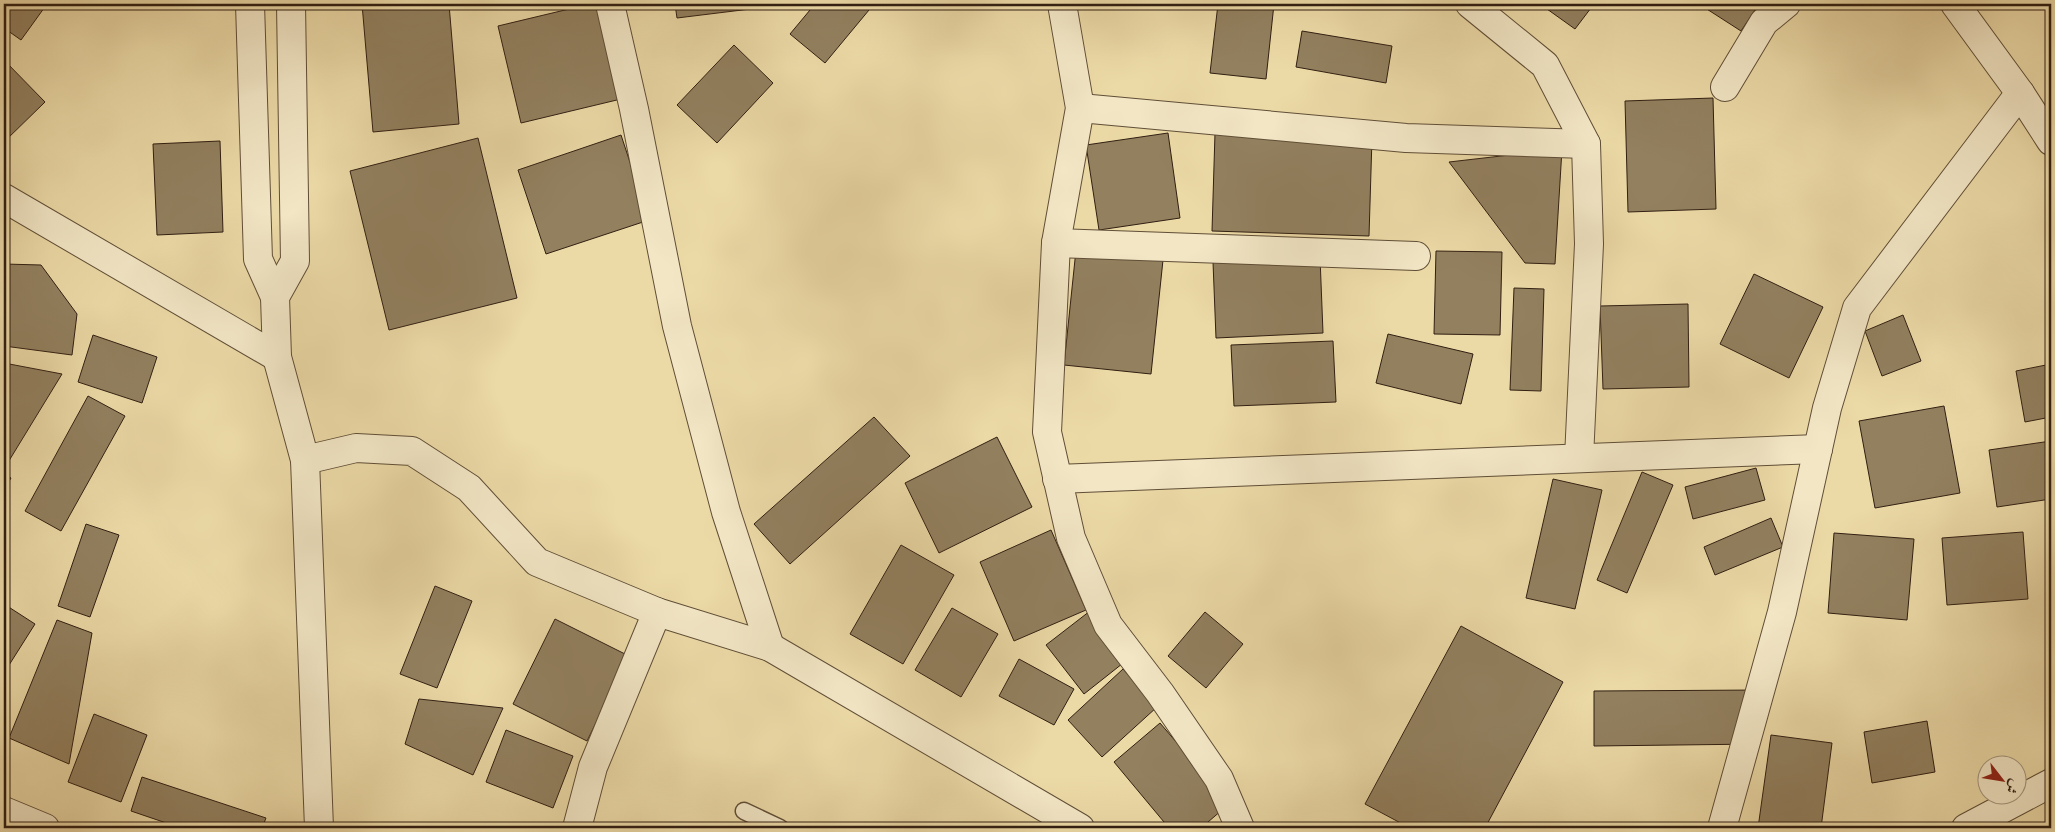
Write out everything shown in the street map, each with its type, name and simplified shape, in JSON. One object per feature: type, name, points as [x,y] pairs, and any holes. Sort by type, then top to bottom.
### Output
[{"type":"street","points":[[250,4],[258,259],[275,297],[277,357],[305,460],[319,828]]},
{"type":"street","points":[[275,297],[295,261],[291,4]]},
{"type":"street","points":[[610,4],[634,109],[677,326],[726,512],[770,647]]},
{"type":"street","points":[[1062,4],[1080,108],[1056,244],[1047,432],[1071,538],[1108,625],[1160,693],[1219,779],[1240,828]]},
{"type":"street","points":[[1470,4],[1545,65],[1586,144],[1589,244],[1579,458]]},
{"type":"street","points":[[1725,87],[1764,22],[1786,4]]},
{"type":"street","points":[[1955,4],[2020,93],[2051,141]]},
{"type":"street","points":[[1722,828],[1782,612],[1827,408],[1857,308],[2020,93]]},
{"type":"street","points":[[1080,108],[1406,138],[1586,144]]},
{"type":"street","points":[[4,198],[277,357]]},
{"type":"street","points":[[1056,244],[1416,256]]},
{"type":"street","points":[[305,460],[356,448],[412,451],[469,488],[537,562],[657,612],[770,647],[1080,828]]},
{"type":"street","points":[[1058,478],[1818,448]]},
{"type":"street","points":[[577,828],[592,767],[657,612]]},
{"type":"street","points":[[1966,828],[2051,783]]},
{"type":"street","points":[[4,811],[45,828]]},
{"type":"lane","points":[[744,811],[780,828]]},
{"type":"building","points":[[4,4],[47,4],[21,40],[4,28]]},
{"type":"building","points":[[362,4],[449,4],[459,124],[373,132]]},
{"type":"building","points":[[590,4],[598,4],[621,99],[521,123],[498,26]]},
{"type":"building","points":[[675,4],[791,4],[677,18]]},
{"type":"building","points":[[815,4],[874,4],[825,63],[790,34]]},
{"type":"building","points":[[1218,4],[1274,4],[1266,79],[1210,73]]},
{"type":"building","points":[[1540,4],[1594,4],[1575,29]]},
{"type":"building","points":[[1699,4],[1759,4],[1741,31]]},
{"type":"building","points":[[1302,31],[1392,46],[1386,83],[1296,67]]},
{"type":"building","points":[[734,45],[773,83],[717,143],[677,105]]},
{"type":"building","points":[[4,60],[45,102],[5,141],[4,141]]},
{"type":"building","points":[[1713,98],[1716,209],[1628,212],[1625,101]]},
{"type":"building","points":[[1168,133],[1180,218],[1099,230],[1086,145]]},
{"type":"building","points":[[1215,133],[1372,138],[1369,236],[1212,231]]},
{"type":"building","points":[[621,135],[649,220],[546,254],[518,170]]},
{"type":"building","points":[[478,138],[517,298],[389,330],[350,171]]},
{"type":"building","points":[[220,141],[223,232],[157,235],[153,144]]},
{"type":"building","points":[[1562,149],[1555,264],[1525,263],[1449,162]]},
{"type":"building","points":[[1076,250],[1163,260],[1151,374],[1064,365]]},
{"type":"building","points":[[1436,251],[1502,252],[1500,335],[1434,334]]},
{"type":"building","points":[[1320,257],[1323,333],[1216,338],[1213,262]]},
{"type":"building","points":[[4,264],[41,265],[77,314],[72,355],[4,346]]},
{"type":"building","points":[[1754,274],[1823,307],[1789,378],[1720,344]]},
{"type":"building","points":[[1514,288],[1544,289],[1541,391],[1510,390]]},
{"type":"building","points":[[1688,304],[1689,387],[1603,389],[1600,306]]},
{"type":"building","points":[[1903,315],[1921,361],[1882,376],[1865,331]]},
{"type":"building","points":[[1388,334],[1473,354],[1461,404],[1376,383]]},
{"type":"building","points":[[93,335],[157,357],[142,403],[78,382]]},
{"type":"building","points":[[1333,341],[1336,402],[1234,406],[1231,345]]},
{"type":"building","points":[[4,363],[62,374],[7,464],[4,463]]},
{"type":"building","points":[[2051,364],[2051,417],[2025,422],[2016,371]]},
{"type":"building","points":[[88,396],[125,416],[61,531],[25,511]]},
{"type":"building","points":[[1944,406],[1960,493],[1875,508],[1859,421]]},
{"type":"building","points":[[874,417],[910,456],[790,564],[754,524]]},
{"type":"building","points":[[997,437],[1032,507],[939,553],[905,483]]},
{"type":"building","points":[[2051,441],[2051,499],[1997,507],[1989,450]]},
{"type":"building","points":[[1756,468],[1765,500],[1693,519],[1685,487]]},
{"type":"building","points":[[1642,472],[1673,485],[1627,593],[1597,580]]},
{"type":"building","points":[[4,474],[11,478],[4,490]]},
{"type":"building","points":[[1553,479],[1602,490],[1575,609],[1526,598]]},
{"type":"building","points":[[1771,518],[1783,547],[1715,575],[1704,547]]},
{"type":"building","points":[[86,524],[119,535],[90,617],[58,606]]},
{"type":"building","points":[[1051,530],[1086,610],[1014,641],[980,562]]},
{"type":"building","points":[[2023,532],[2028,599],[1947,605],[1942,538]]},
{"type":"building","points":[[1834,533],[1914,539],[1907,620],[1828,613]]},
{"type":"building","points":[[901,545],[954,575],[903,664],[850,634]]},
{"type":"building","points":[[435,586],[472,601],[437,688],[400,674]]},
{"type":"building","points":[[4,604],[35,624],[4,673]]},
{"type":"building","points":[[952,608],[998,634],[961,697],[915,670]]},
{"type":"building","points":[[1090,611],[1127,660],[1084,694],[1046,645]]},
{"type":"building","points":[[1205,612],[1243,644],[1206,688],[1168,656]]},
{"type":"building","points":[[555,619],[629,656],[587,741],[513,704]]},
{"type":"building","points":[[57,620],[92,633],[69,764],[9,738]]},
{"type":"building","points":[[1461,626],[1563,682],[1485,828],[1410,828],[1365,804]]},
{"type":"building","points":[[1019,659],[1074,689],[1054,725],[999,696]]},
{"type":"building","points":[[1123,669],[1157,707],[1102,757],[1068,720]]},
{"type":"building","points":[[1759,690],[1759,744],[1594,746],[1594,691]]},
{"type":"building","points":[[419,699],[503,708],[473,775],[405,744]]},
{"type":"building","points":[[94,714],[147,735],[121,802],[68,782]]},
{"type":"building","points":[[1927,721],[1935,772],[1872,783],[1864,732]]},
{"type":"building","points":[[1160,723],[1229,804],[1201,828],[1169,828],[1114,762]]},
{"type":"building","points":[[506,730],[573,756],[553,808],[486,782]]},
{"type":"building","points":[[1771,735],[1832,743],[1821,828],[1758,828]]},
{"type":"building","points":[[142,777],[266,818],[262,828],[181,828],[131,811]]}]
